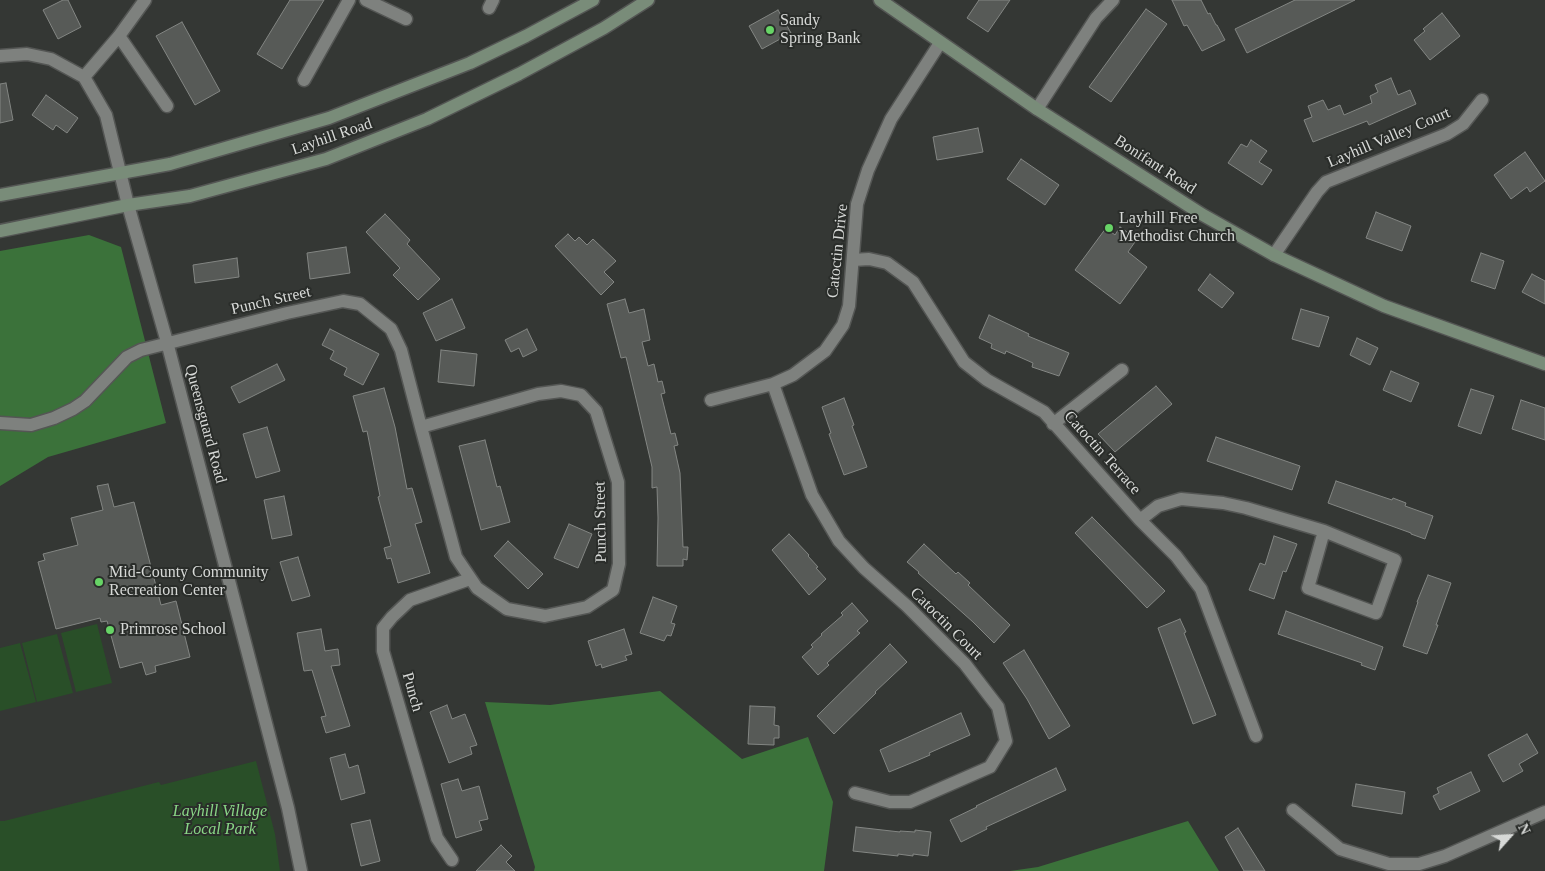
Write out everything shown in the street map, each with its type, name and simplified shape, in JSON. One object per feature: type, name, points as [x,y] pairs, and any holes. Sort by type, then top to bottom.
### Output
[{"type":"main road","name":"Layhill Road","points":[[0,194],[179,162],[329,118],[470,63],[593,0]]},
{"type":"main road","name":"Layhill Road","points":[[0,231],[128,205],[190,196],[326,158],[427,118],[520,74],[604,28],[648,0]]},
{"type":"main road","name":"Bonifant Road","points":[[880,0],[1037,109],[1203,215],[1274,255],[1384,306],[1545,364]]},
{"type":"street","points":[[0,56],[27,54],[51,59],[84,77],[119,36],[145,0]]},
{"type":"street","points":[[304,80],[349,0]]},
{"type":"street","points":[[366,0],[406,20]]},
{"type":"street","points":[[1037,109],[1096,18],[1113,0]]},
{"type":"street","points":[[119,36],[167,106]]},
{"type":"street","name":"Catoctin Drive","points":[[711,400],[773,384],[792,375],[825,351],[843,325],[849,306],[857,204],[868,170],[891,118],[940,43]]},
{"type":"street","name":"Queensguard Road","points":[[84,77],[106,116],[128,205],[168,342],[288,808],[301,871]]},
{"type":"street","name":"Layhill Valley Court","points":[[1274,255],[1316,192],[1326,182],[1447,134],[1463,124],[1482,100]]},
{"type":"street","name":"Catoctin Terrace","points":[[853,260],[869,258],[887,263],[913,282],[964,362],[987,380],[1044,412],[1140,520],[1176,556],[1201,589],[1256,736]]},
{"type":"street","name":"Punch Street","points":[[0,424],[31,425],[66,412],[86,401],[128,357],[141,350],[343,301],[360,304],[391,329],[401,350],[456,557],[477,588],[507,609],[544,616],[587,606],[613,590],[620,564],[618,482],[596,410],[581,395],[561,391],[538,394],[422,427]]},
{"type":"street","points":[[1053,424],[1122,370]]},
{"type":"street","name":"Catoctin Court","points":[[773,384],[812,495],[839,540],[864,568],[907,606],[966,664],[998,707],[1006,741],[990,766],[910,802],[890,802],[855,794]]},
{"type":"street","points":[[1140,520],[1158,506],[1181,499],[1222,503],[1246,508],[1324,531],[1395,560],[1376,614],[1308,588],[1324,531]]},
{"type":"street","name":"Punch","points":[[452,860],[437,838],[383,651],[383,628],[392,616],[410,600],[470,579]]},
{"type":"street","points":[[1293,810],[1340,849],[1389,864],[1419,864],[1446,856],[1545,812]]},
{"type":"green space","points":[[89,235],[121,247],[166,423],[48,457],[0,486],[0,251]]},
{"type":"green space","points":[[97,624],[112,683],[76,692],[61,633]]},
{"type":"green space","points":[[57,634],[73,693],[37,702],[22,643]]},
{"type":"green space","points":[[20,643],[36,702],[0,711],[0,648]]},
{"type":"green space","points":[[660,691],[742,759],[808,737],[833,802],[824,871],[534,871],[535,867],[485,702],[550,705]]},
{"type":"green space","name":"Layhill Village Local Park","points":[[256,761],[275,834],[280,871],[0,871],[0,821],[159,782],[161,785]]},
{"type":"green space","points":[[1188,821],[1219,871],[1010,871],[1038,867]]},
{"type":"building","points":[[63,0],[68,0],[81,27],[58,39],[43,10]]},
{"type":"building","points":[[290,0],[324,0],[282,69],[257,54]]},
{"type":"building","points":[[979,0],[1010,0],[988,32],[967,18]]},
{"type":"building","points":[[1172,0],[1201,0],[1225,40],[1202,51],[1187,25],[1184,26]]},
{"type":"building","points":[[1295,0],[1355,0],[1247,53],[1235,29]]},
{"type":"building","points":[[1146,9],[1167,24],[1111,102],[1089,87]]},
{"type":"building","name":"Sandy Spring Bank","points":[[778,10],[791,33],[762,49],[749,26]]},
{"type":"building","points":[[1442,13],[1460,36],[1430,60],[1414,40],[1425,31],[1423,29]]},
{"type":"building","points":[[182,22],[220,91],[195,105],[156,36]]},
{"type":"building","points":[[1391,78],[1398,95],[1410,90],[1416,104],[1369,125],[1367,121],[1313,142],[1304,120],[1312,117],[1308,106],[1323,100],[1328,110],[1340,105],[1344,115],[1372,103],[1370,96],[1378,92],[1375,85]]},
{"type":"building","points":[[6,83],[13,120],[0,123],[0,84]]},
{"type":"building","points":[[46,95],[78,118],[67,133],[56,125],[53,130],[32,115]]},
{"type":"building","points":[[978,128],[983,152],[937,160],[933,137]]},
{"type":"building","points":[[1251,140],[1267,151],[1259,162],[1272,170],[1262,185],[1228,163],[1241,144],[1247,147]]},
{"type":"building","points":[[1525,152],[1545,181],[1530,192],[1527,187],[1511,199],[1494,175]]},
{"type":"building","points":[[1021,159],[1059,185],[1045,205],[1007,179]]},
{"type":"building","points":[[1376,212],[1411,226],[1402,251],[1366,238]]},
{"type":"building","points":[[385,214],[410,240],[407,244],[440,279],[418,300],[393,275],[400,268],[366,232]]},
{"type":"building","points":[[1120,227],[1137,239],[1128,252],[1147,267],[1120,304],[1075,270],[1106,228],[1115,235]]},
{"type":"building","points":[[568,234],[575,241],[579,237],[587,245],[593,239],[616,261],[604,272],[614,282],[601,295],[555,246]]},
{"type":"building","points":[[346,247],[350,273],[310,279],[307,253]]},
{"type":"building","points":[[1481,253],[1504,261],[1495,289],[1471,281]]},
{"type":"building","points":[[237,258],[239,277],[195,283],[193,265]]},
{"type":"building","points":[[1210,274],[1234,293],[1222,308],[1198,290]]},
{"type":"building","points":[[1532,274],[1545,281],[1545,304],[1522,292]]},
{"type":"building","points":[[452,299],[465,328],[436,341],[423,313]]},
{"type":"building","points":[[625,299],[629,313],[644,309],[650,340],[642,342],[648,366],[654,364],[658,382],[662,381],[665,393],[661,394],[671,434],[675,433],[678,445],[674,446],[680,473],[683,547],[688,547],[687,560],[683,559],[683,566],[657,566],[657,487],[652,488],[652,467],[626,357],[621,358],[607,304]]},
{"type":"building","points":[[1301,309],[1329,317],[1319,347],[1292,339]]},
{"type":"building","points":[[989,315],[1029,334],[1028,336],[1069,353],[1059,376],[1032,367],[1033,363],[1006,351],[1005,354],[991,348],[992,344],[979,338]]},
{"type":"building","points":[[330,329],[379,354],[363,385],[344,375],[347,368],[330,359],[334,351],[322,345]]},
{"type":"building","points":[[527,329],[537,350],[523,357],[519,348],[511,352],[505,340]]},
{"type":"building","points":[[1357,338],[1378,348],[1370,365],[1350,355]]},
{"type":"building","points":[[441,350],[477,354],[474,386],[438,382]]},
{"type":"building","points":[[277,364],[285,380],[239,403],[231,387]]},
{"type":"building","points":[[1391,371],[1419,383],[1411,402],[1383,390]]},
{"type":"building","points":[[1156,386],[1172,404],[1115,452],[1098,434]]},
{"type":"building","points":[[384,388],[395,427],[407,489],[412,488],[422,522],[415,524],[430,573],[398,583],[391,558],[387,559],[384,548],[391,546],[378,497],[380,496],[367,431],[363,432],[353,396]]},
{"type":"building","points":[[1471,389],[1494,396],[1481,434],[1458,426]]},
{"type":"building","points":[[844,398],[867,467],[844,475],[829,434],[831,433],[822,407]]},
{"type":"building","points":[[1521,400],[1545,408],[1545,440],[1512,429]]},
{"type":"building","points":[[267,427],[280,471],[256,478],[243,434]]},
{"type":"building","points":[[1216,437],[1300,466],[1292,490],[1207,461]]},
{"type":"building","points":[[485,440],[497,487],[500,486],[510,522],[481,530],[459,446]]},
{"type":"building","points":[[1336,481],[1392,500],[1393,498],[1406,503],[1405,506],[1433,516],[1425,539],[1328,503]]},
{"type":"building","name":"Mid-County Community Recreation Center","points":[[108,484],[114,507],[134,502],[161,605],[176,601],[190,657],[155,666],[156,672],[146,675],[142,662],[120,668],[107,621],[101,622],[100,618],[56,629],[38,562],[45,560],[43,554],[78,545],[71,518],[103,510],[97,486]]},
{"type":"building","points":[[284,496],[292,535],[272,539],[264,500]]},
{"type":"building","points":[[1092,517],[1165,591],[1147,608],[1075,533]]},
{"type":"building","points":[[569,524],[592,534],[578,568],[554,558]]},
{"type":"building","points":[[789,534],[809,555],[818,567],[816,568],[826,579],[809,595],[772,550]]},
{"type":"building","points":[[1274,536],[1297,544],[1286,572],[1283,571],[1274,599],[1249,590],[1260,563],[1265,565]]},
{"type":"building","points":[[508,541],[543,574],[528,589],[494,556]]},
{"type":"building","points":[[924,544],[956,574],[958,572],[970,583],[968,585],[1010,625],[994,643],[907,562]]},
{"type":"building","points":[[298,557],[310,596],[292,601],[280,562]]},
{"type":"building","points":[[1428,575],[1451,583],[1427,654],[1403,646]]},
{"type":"building","points":[[653,597],[677,606],[671,623],[675,624],[671,636],[667,635],[664,641],[640,633]]},
{"type":"building","points":[[852,603],[868,621],[857,631],[860,633],[827,663],[829,665],[818,675],[802,657],[813,647],[811,645],[821,634],[843,615],[841,613]]},
{"type":"building","points":[[1286,611],[1383,647],[1375,670],[1361,665],[1362,663],[1278,634]]},
{"type":"building","points":[[1180,619],[1216,715],[1193,724],[1158,628]]},
{"type":"building","points":[[321,629],[325,651],[338,649],[340,665],[331,666],[350,726],[326,733],[321,717],[326,716],[312,670],[304,671],[297,633]]},
{"type":"building","points":[[624,629],[632,654],[625,656],[627,660],[602,668],[601,664],[596,666],[588,641]]},
{"type":"building","points":[[890,644],[907,662],[834,734],[817,716]]},
{"type":"building","points":[[1024,650],[1070,726],[1049,739],[1027,699],[1003,663]]},
{"type":"building","points":[[447,705],[452,719],[465,714],[477,745],[470,747],[472,754],[449,763],[430,712]]},
{"type":"building","points":[[750,706],[775,707],[774,725],[779,726],[779,738],[774,738],[774,745],[748,744]]},
{"type":"building","points":[[961,713],[970,735],[929,753],[930,755],[889,772],[880,750]]},
{"type":"building","points":[[1527,734],[1538,753],[1519,764],[1523,771],[1503,782],[1488,755]]},
{"type":"building","points":[[345,754],[349,768],[358,765],[365,793],[341,800],[330,758]]},
{"type":"building","points":[[1056,768],[1066,790],[986,827],[987,829],[961,842],[950,820]]},
{"type":"building","points":[[1471,772],[1480,791],[1440,810],[1433,796],[1439,793],[1437,788]]},
{"type":"building","points":[[458,779],[462,791],[479,786],[488,819],[479,821],[482,830],[456,838],[441,784]]},
{"type":"building","points":[[1356,784],[1405,792],[1402,814],[1352,806]]},
{"type":"building","points":[[370,820],[380,861],[361,866],[351,824]]},
{"type":"building","points":[[856,827],[900,832],[915,832],[915,830],[931,832],[928,856],[898,854],[898,856],[853,851]]},
{"type":"building","points":[[1238,828],[1265,871],[1244,871],[1225,837]]},
{"type":"building","points":[[501,845],[512,856],[506,862],[515,871],[476,871]]},
{"type":"place","name":"Sandy Spring Bank","points":[[770,30]]},
{"type":"place","name":"Layhill Free Methodist Church","points":[[1109,228]]},
{"type":"place","name":"Mid-County Community Recreation Center","points":[[99,582]]},
{"type":"place","name":"Primrose School","points":[[110,630]]}]
